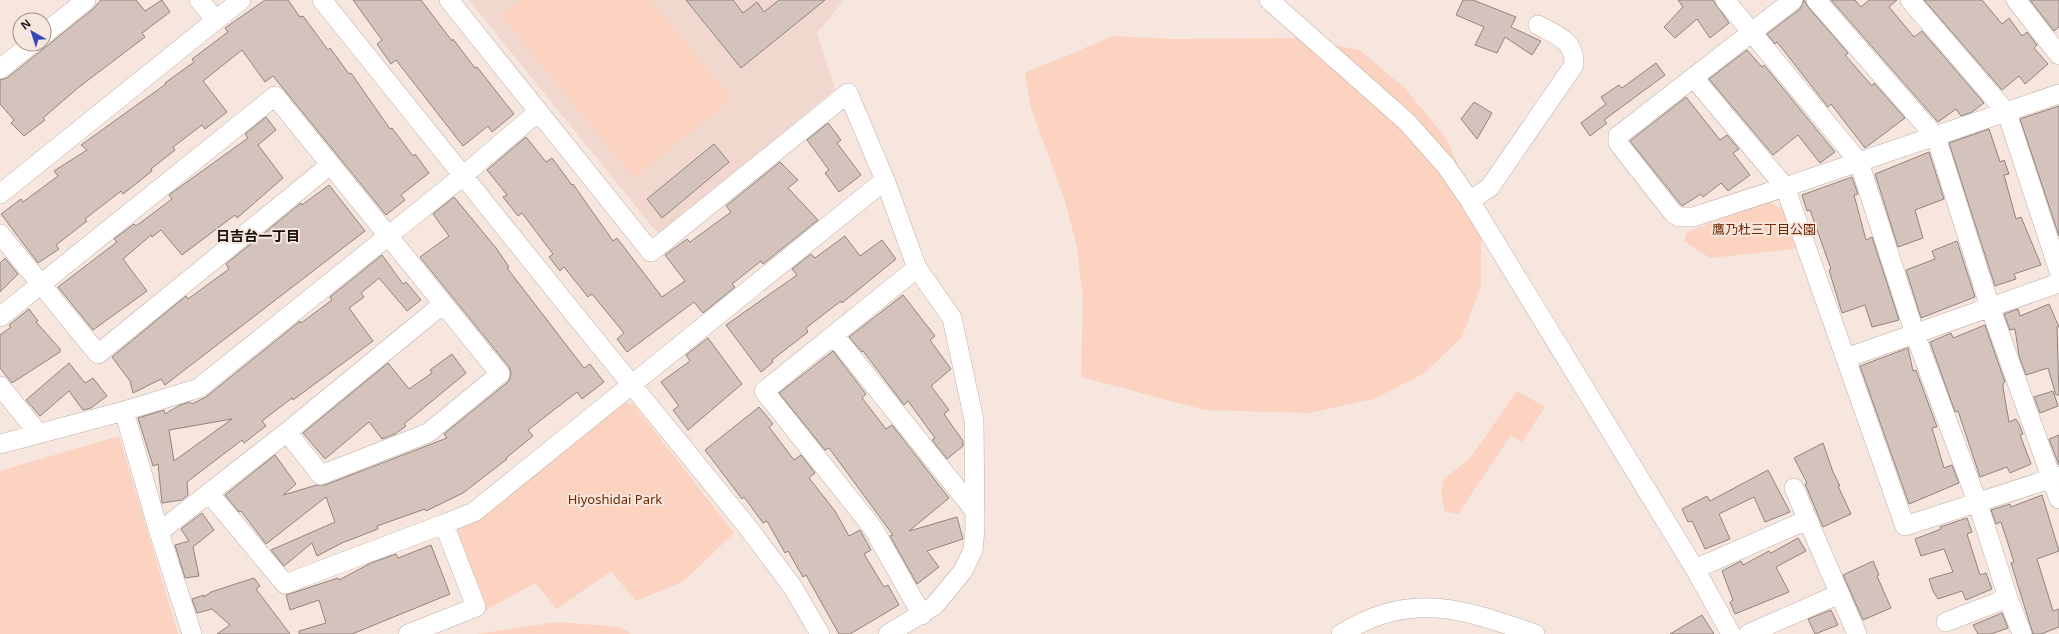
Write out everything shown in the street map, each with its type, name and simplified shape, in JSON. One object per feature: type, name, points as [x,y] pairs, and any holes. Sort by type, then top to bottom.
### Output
[{"type":"street","points":[[52,28],[86,0]]},
{"type":"street","points":[[199,0],[216,20]]},
{"type":"street","points":[[0,194],[241,0]]},
{"type":"street","points":[[322,0],[746,525],[792,586],[820,634]]},
{"type":"street","points":[[449,0],[651,252],[848,93],[885,180],[917,268],[952,318],[974,420],[976,511],[973,550],[963,571],[934,606],[922,615],[888,634]]},
{"type":"street","points":[[1269,0],[1407,122],[1446,166],[1470,201],[1695,569],[1731,634]]},
{"type":"street","points":[[1725,0],[1859,162],[1915,334],[1978,504],[2008,598],[2022,634]]},
{"type":"street","points":[[1794,0],[1750,32],[1694,78],[1618,136],[1618,143],[1673,213],[1679,217],[1692,216],[1785,187],[2007,113],[2059,94]]},
{"type":"street","points":[[1816,0],[1936,137],[1990,307],[2055,477],[2059,499]]},
{"type":"street","points":[[1910,0],[2007,113],[2059,272]]},
{"type":"street","points":[[2016,0],[2059,55]]},
{"type":"street","points":[[1470,201],[1490,187],[1574,65],[1575,53],[1567,41],[1538,25]]},
{"type":"street","points":[[0,69],[21,52]]},
{"type":"street","points":[[1694,78],[1785,187],[1905,526],[1978,504],[2055,477]]},
{"type":"street","points":[[0,317],[275,96],[500,374],[428,433],[321,475],[287,432]]},
{"type":"street","points":[[0,444],[124,411],[199,388],[464,174],[538,112]]},
{"type":"street","points":[[0,234],[98,354],[330,164]]},
{"type":"street","points":[[210,494],[285,584],[474,512],[885,180]]},
{"type":"street","points":[[917,268],[764,391],[873,528],[922,615]]},
{"type":"street","points":[[1846,358],[2059,283]]},
{"type":"street","points":[[159,532],[210,494],[443,304]]},
{"type":"street","points":[[834,335],[976,511]]},
{"type":"street","points":[[0,386],[39,434]]},
{"type":"street","points":[[124,411],[159,532],[192,634]]},
{"type":"street","points":[[1794,488],[1857,634]]},
{"type":"street","points":[[1695,569],[1807,520]]},
{"type":"street","points":[[408,634],[476,607],[444,524]]},
{"type":"street","points":[[1748,634],[1839,594]]},
{"type":"street","points":[[1946,622],[2008,598]]},
{"type":"street","points":[[1341,634],[1367,619],[1384,613],[1432,607],[1469,613],[1535,634]]},
{"type":"shaded area","points":[[469,0],[844,0],[817,33],[835,89],[659,235]]},
{"type":"green space","points":[[520,0],[651,0],[732,99],[634,178],[501,15]]},
{"type":"green space","points":[[1113,36],[1172,39],[1300,38],[1359,50],[1403,86],[1446,138],[1481,217],[1481,286],[1462,337],[1424,373],[1374,399],[1309,413],[1205,410],[1081,377],[1083,300],[1077,247],[1065,201],[1031,108],[1025,73]]},
{"type":"green space","name":"鷹乃杜三丁目公園","points":[[1769,201],[1777,207],[1789,208],[1802,248],[1710,258],[1684,241],[1687,232]]},
{"type":"green space","points":[[1517,391],[1545,407],[1522,442],[1511,435],[1458,514],[1445,511],[1441,492],[1444,479],[1471,457]]},
{"type":"green space","name":"Hiyoshidai Park","points":[[620,402],[634,405],[734,533],[684,581],[636,601],[611,571],[557,609],[535,583],[486,610],[456,536],[458,527],[467,523],[472,524]]},
{"type":"green space","points":[[119,436],[178,634],[0,634],[0,471]]},
{"type":"green space","points":[[557,622],[620,627],[631,634],[477,634]]},
{"type":"building","points":[[101,0],[136,0],[145,11],[162,0],[170,12],[142,33],[145,37],[79,87],[43,118],[45,120],[24,136],[11,123],[14,120],[0,104],[0,80],[7,78],[39,52],[52,52],[52,42],[93,9]]},
{"type":"building","points":[[265,0],[288,0],[300,17],[303,16],[328,50],[330,48],[349,74],[351,73],[390,129],[392,128],[413,156],[415,154],[429,173],[401,195],[405,200],[386,215],[273,76],[265,82],[242,50],[203,81],[227,112],[205,129],[202,125],[173,147],[175,150],[151,169],[152,171],[123,194],[121,191],[85,219],[87,221],[56,245],[59,249],[38,263],[1,214],[21,199],[23,202],[58,176],[54,171],[87,150],[81,145],[194,62],[192,59],[228,32],[225,28]]},
{"type":"building","points":[[353,0],[421,0],[452,41],[453,39],[475,68],[477,67],[514,114],[492,132],[488,126],[463,146],[396,60],[391,64],[377,44],[382,40]]},
{"type":"building","points":[[686,0],[733,0],[743,13],[757,2],[764,12],[779,0],[825,0],[741,68]]},
{"type":"building","points":[[1463,0],[1473,0],[1516,17],[1511,27],[1541,41],[1532,55],[1505,37],[1497,53],[1475,45],[1484,27],[1456,15]]},
{"type":"building","points":[[1678,0],[1713,0],[1729,23],[1710,38],[1697,19],[1675,38],[1664,27],[1683,7]]},
{"type":"building","points":[[1804,0],[1808,7],[1848,53],[1845,55],[1872,86],[1874,83],[1905,118],[1865,148],[1831,104],[1828,107],[1777,42],[1775,44],[1767,34],[1800,9]]},
{"type":"building","points":[[1831,0],[1855,0],[1861,7],[1869,0],[1897,0],[1889,7],[1914,37],[1922,31],[1984,103],[1972,112],[1961,116],[1956,109],[1938,122]]},
{"type":"building","points":[[1924,0],[1982,0],[2002,24],[2009,18],[2022,36],[2027,32],[2037,45],[2034,48],[2048,64],[2025,84],[2019,76],[2002,90]]},
{"type":"building","points":[[2030,0],[2059,0],[2059,27],[2054,31]]},
{"type":"building","points":[[1747,50],[1762,67],[1764,65],[1835,152],[1820,163],[1798,135],[1773,155],[1709,79]]},
{"type":"building","points":[[1656,63],[1665,75],[1604,120],[1607,123],[1590,136],[1581,123],[1606,104],[1601,97],[1619,85],[1622,88]]},
{"type":"building","points":[[1686,97],[1720,140],[1727,135],[1739,149],[1733,153],[1750,175],[1728,191],[1721,183],[1703,197],[1701,194],[1682,206],[1630,141]]},
{"type":"building","points":[[1474,102],[1492,113],[1477,139],[1461,119]]},
{"type":"building","points":[[2059,106],[2059,236],[2020,119]]},
{"type":"building","points":[[266,117],[276,130],[258,145],[283,178],[237,218],[235,215],[182,255],[161,230],[152,237],[151,235],[123,259],[147,291],[93,330],[58,287],[117,242],[114,239],[134,224],[136,226],[172,199],[169,195],[248,138],[245,134]]},
{"type":"building","points":[[828,123],[841,140],[837,143],[861,175],[839,192],[825,173],[829,170],[807,140]]},
{"type":"building","points":[[1989,129],[2000,162],[2004,160],[2009,174],[2004,175],[2016,219],[2021,217],[2041,265],[2014,274],[2016,279],[1995,286],[1949,143]]},
{"type":"building","points":[[526,137],[546,162],[552,158],[572,185],[573,184],[613,241],[617,238],[662,297],[685,281],[665,255],[687,239],[690,242],[731,212],[726,206],[780,162],[798,180],[788,188],[818,220],[763,264],[761,261],[732,284],[735,287],[703,313],[694,302],[627,352],[617,339],[624,333],[592,294],[588,297],[564,267],[560,271],[549,257],[553,254],[522,213],[518,216],[503,197],[507,195],[487,170]]},
{"type":"building","points":[[714,144],[729,162],[662,218],[647,199]]},
{"type":"building","points":[[1929,152],[1944,199],[1915,210],[1923,238],[1898,247],[1875,174]]},
{"type":"building","points":[[1852,177],[1858,194],[1854,195],[1866,240],[1872,237],[1899,320],[1872,327],[1865,305],[1842,313],[1829,270],[1831,269],[1810,210],[1807,211],[1802,195]]},
{"type":"building","points":[[329,185],[365,231],[165,385],[161,379],[133,393],[130,381],[112,357],[186,296],[188,299],[229,269],[226,264],[301,203],[302,205]]},
{"type":"building","points":[[454,197],[496,248],[509,267],[507,268],[584,368],[590,364],[604,382],[582,399],[577,392],[528,430],[533,436],[506,458],[507,459],[463,493],[426,511],[425,509],[377,526],[378,529],[342,543],[317,556],[312,543],[284,566],[271,550],[335,522],[326,497],[266,544],[241,511],[239,512],[225,495],[275,455],[296,484],[283,495],[317,485],[325,485],[447,438],[444,434],[508,382],[510,378],[511,373],[509,367],[420,257],[449,236],[433,214]]},
{"type":"building","points":[[845,236],[860,256],[882,240],[896,259],[842,303],[841,301],[806,328],[808,332],[772,360],[773,362],[761,372],[726,325],[797,275],[792,269],[811,254],[815,258]]},
{"type":"building","points":[[1957,241],[1975,297],[1921,318],[1906,270],[1935,259],[1932,251]]},
{"type":"building","points":[[382,255],[403,284],[406,282],[421,300],[407,311],[379,278],[361,293],[364,297],[349,308],[373,341],[293,400],[292,398],[262,421],[266,426],[244,443],[242,440],[187,482],[188,495],[182,500],[162,503],[158,464],[153,466],[138,418],[164,410],[165,414],[180,405],[190,402],[192,404],[206,397],[300,321],[301,323],[332,300],[330,297]],"holes":[[[232,419],[174,461],[169,430]]]},
{"type":"building","points":[[5,258],[18,274],[0,292],[0,263]]},
{"type":"building","points":[[903,295],[935,336],[930,340],[951,369],[931,386],[949,410],[944,414],[963,441],[963,446],[947,459],[932,440],[935,438],[908,401],[904,405],[863,351],[862,352],[849,337]]},
{"type":"building","points":[[2049,304],[2059,327],[2057,327],[2059,395],[2056,395],[2048,368],[2026,375],[2019,356],[2015,329],[2010,330],[2004,314],[2018,309],[2020,316]]},
{"type":"building","points":[[29,309],[38,321],[36,322],[60,349],[60,352],[12,383],[0,368],[0,335],[11,327],[9,325]]},
{"type":"building","points":[[1985,325],[2005,382],[2003,383],[2003,388],[2009,422],[2016,419],[2019,424],[2023,434],[2020,435],[2031,464],[2010,473],[2007,467],[1980,477],[1958,411],[1955,412],[1930,342],[1951,333],[1953,338]]},
{"type":"building","points":[[708,338],[742,384],[688,430],[673,410],[679,406],[661,382],[690,361],[686,355]]},
{"type":"building","points":[[1908,348],[1913,371],[1916,370],[1937,427],[1932,428],[1944,468],[1952,465],[1959,483],[1909,504],[1860,366]]},
{"type":"building","points":[[833,351],[866,394],[862,398],[886,429],[892,425],[949,498],[909,531],[957,517],[963,539],[927,551],[939,567],[917,584],[890,536],[893,535],[829,448],[825,450],[779,393]]},
{"type":"building","points":[[452,354],[466,373],[404,424],[406,426],[395,434],[382,439],[369,422],[325,459],[303,433],[388,363],[409,389],[432,373],[430,370]]},
{"type":"building","points":[[69,363],[85,383],[93,378],[107,396],[91,408],[83,410],[69,391],[40,416],[26,400]]},
{"type":"building","points":[[2053,391],[2058,406],[2040,413],[2034,397]]},
{"type":"building","points":[[759,407],[773,424],[769,427],[794,460],[801,455],[815,473],[809,478],[835,511],[849,536],[860,530],[871,550],[864,554],[884,587],[888,585],[899,605],[850,634],[839,634],[806,575],[803,577],[788,551],[785,553],[767,521],[763,523],[744,497],[742,499],[705,450]]},
{"type":"building","points":[[2059,435],[2059,465],[2049,439]]},
{"type":"building","points":[[1823,443],[1833,472],[1840,486],[1838,486],[1851,514],[1823,527],[1805,484],[1807,483],[1794,458]]},
{"type":"building","points":[[1768,470],[1790,512],[1765,522],[1754,497],[1719,514],[1730,539],[1705,549],[1692,521],[1688,522],[1682,509],[1707,496],[1710,501]]},
{"type":"building","points":[[2042,495],[2059,551],[2037,559],[2053,611],[2059,609],[2059,627],[2041,634],[2033,634],[2011,563],[2014,562],[2001,522],[1996,524],[1991,510],[2010,504],[2011,507]]},
{"type":"building","points":[[202,513],[214,530],[193,547],[199,576],[185,578],[175,545],[189,541],[181,529]]},
{"type":"building","points":[[1967,518],[1972,532],[1967,534],[1980,575],[1986,573],[1992,589],[1966,600],[1962,591],[1938,599],[1933,591],[1929,579],[1953,572],[1944,549],[1921,556],[1915,539],[1941,529],[1940,527]]},
{"type":"building","points":[[1798,538],[1806,551],[1776,567],[1789,592],[1735,614],[1730,602],[1733,600],[1722,571],[1741,561],[1743,565],[1769,551],[1771,553]]},
{"type":"building","points":[[431,545],[450,594],[352,634],[299,634],[299,631],[326,623],[319,600],[290,610],[286,595],[338,578],[339,580],[371,563],[396,554],[398,558]]},
{"type":"building","points":[[1873,561],[1879,575],[1877,576],[1891,608],[1863,620],[1843,575]]},
{"type":"building","points":[[254,578],[260,586],[256,589],[290,634],[217,634],[230,625],[212,609],[197,613],[192,599],[204,595],[204,597],[211,592]]},
{"type":"building","points":[[1831,610],[1838,625],[1815,634],[1808,619]]},
{"type":"building","points":[[2002,613],[2008,628],[1991,634],[1978,634],[1973,625]]},
{"type":"building","points":[[1702,615],[1714,634],[1670,634]]},
{"type":"district","name":"日吉台一丁目","points":[[258,235]]}]
